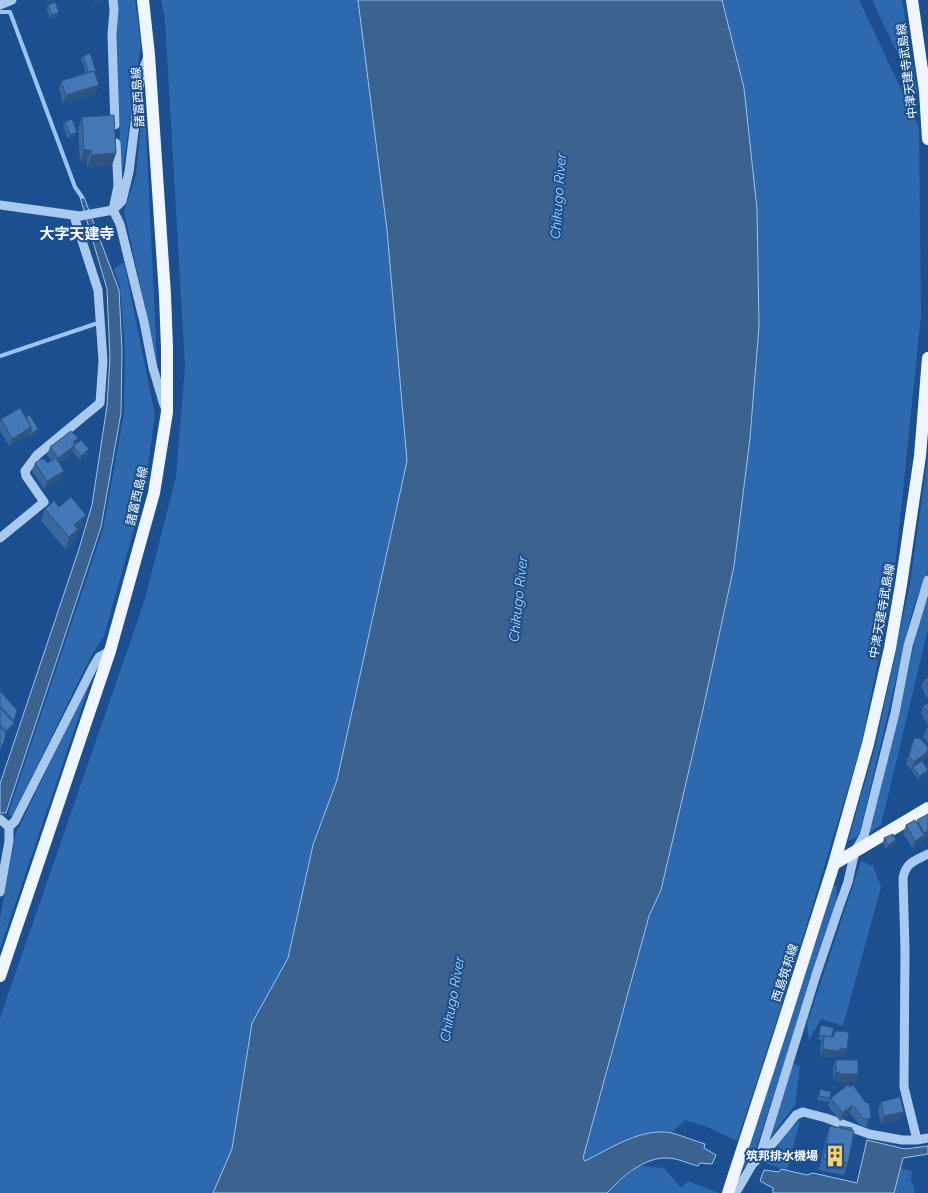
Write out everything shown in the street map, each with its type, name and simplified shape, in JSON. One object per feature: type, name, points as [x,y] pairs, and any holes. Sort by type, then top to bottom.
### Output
[{"type":"main road","name":"諸富西島線","points":[[0,976],[110,650],[154,493],[167,412],[165,294],[149,55],[143,0]]},
{"type":"main road","name":"中津天建寺武島線","points":[[912,0],[927,88],[928,139]]},
{"type":"main road","name":"中津天建寺武島線","points":[[834,864],[868,744],[890,648],[920,456],[928,358]]},
{"type":"main road","points":[[834,864],[928,808]]},
{"type":"main road","name":"西島筑邦線","points":[[729,1193],[834,864]]},
{"type":"street","points":[[112,0],[114,10],[112,35],[113,93],[118,186],[113,210],[120,224],[144,322],[153,368],[167,412]]},
{"type":"street","points":[[0,205],[77,216],[113,210],[122,201],[129,172],[141,74],[149,55]]},
{"type":"street","points":[[0,538],[44,502],[26,476],[25,471],[37,455],[100,403],[103,361],[98,290],[77,216]]},
{"type":"street","points":[[760,1156],[801,1022],[848,882],[855,851],[864,836],[895,713],[908,646],[928,580]]},
{"type":"street","points":[[0,892],[9,841],[9,827],[15,821],[93,666],[99,657],[110,650]]},
{"type":"street","points":[[0,819],[9,827]]},
{"type":"street","points":[[917,1140],[904,1087],[905,950],[903,878],[905,870],[911,863],[928,854]]},
{"type":"street","points":[[729,1193],[738,1189],[752,1164],[775,1141],[796,1115],[803,1112],[826,1118],[869,1134],[902,1140],[928,1138]]},
{"type":"shaded area","points":[[117,0],[135,0],[141,44],[121,181],[117,36],[118,4]]},
{"type":"shaded area","points":[[161,0],[358,0],[387,230],[407,461],[337,780],[313,846],[288,958],[252,1023],[232,1149],[213,1193],[0,1193],[0,1018],[144,602],[176,477],[185,366],[165,20]]},
{"type":"shaded area","points":[[722,0],[859,0],[919,127],[921,316],[893,588],[861,745],[790,980],[737,1141],[708,1127],[685,1120],[671,1133],[650,1133],[632,1137],[585,1161],[583,1158],[649,916],[661,890],[734,566],[759,326],[757,209],[744,88]]},
{"type":"shaded area","points":[[872,0],[902,0],[918,96],[873,2]]},
{"type":"shaded area","points":[[144,89],[157,362],[124,211],[136,175]]},
{"type":"shaded area","points":[[124,262],[155,415],[144,493],[104,636],[90,658],[12,817],[8,814],[103,529],[124,413],[125,350],[120,286],[114,269]]},
{"type":"shaded area","points":[[928,455],[928,571],[913,608],[859,836],[848,841],[876,744],[910,583]]},
{"type":"shaded area","points":[[928,598],[928,629],[881,825],[869,833],[922,611]]},
{"type":"shaded area","points":[[93,675],[0,949],[0,918],[16,833]]},
{"type":"shaded area","points":[[861,861],[873,866],[881,887],[843,1026],[821,1019],[809,1040],[807,1024]]},
{"type":"shaded area","points":[[837,885],[836,905],[756,1149],[742,1170],[833,887]]},
{"type":"shaded area","points":[[792,1063],[800,1066],[795,1105],[770,1138]]},
{"type":"shaded area","points":[[800,1121],[787,1170],[765,1163],[792,1127]]},
{"type":"shaded area","points":[[639,1166],[664,1168],[681,1188],[688,1181],[719,1193],[607,1193]]},
{"type":"shaded area","points":[[900,1168],[912,1171],[911,1179],[915,1193],[894,1193]]},
{"type":"water","name":"Chikugo River","points":[[358,0],[722,0],[744,88],[757,209],[759,326],[750,438],[734,566],[661,890],[649,916],[583,1158],[585,1161],[638,1136],[661,1132],[672,1133],[705,1144],[704,1148],[716,1155],[712,1164],[700,1163],[698,1166],[671,1158],[650,1161],[634,1169],[607,1193],[213,1193],[232,1149],[252,1023],[288,958],[313,845],[337,780],[407,461],[387,230]]},
{"type":"water","points":[[80,197],[84,197],[119,290],[122,350],[121,413],[101,527],[6,813],[0,813],[0,784],[92,505],[107,406],[110,358],[107,289]]},
{"type":"water","points":[[867,1140],[905,1149],[928,1146],[928,1154],[903,1158],[894,1193],[773,1193],[773,1188],[760,1181],[764,1170],[779,1172],[781,1169],[807,1175],[813,1173],[857,1183]]},
{"type":"building","points":[[55,2],[59,12],[52,15],[48,5]]},
{"type":"building","points":[[90,53],[95,73],[94,71],[88,72],[83,56]]},
{"type":"building","points":[[94,71],[99,85],[66,95],[61,81]]},
{"type":"building","points":[[114,115],[116,153],[92,155],[91,150],[84,150],[82,117]]},
{"type":"building","points":[[72,119],[77,132],[70,135],[65,122]]},
{"type":"building","points":[[20,408],[31,427],[12,439],[1,419]]},
{"type":"building","points":[[30,415],[38,429],[32,433],[26,417]]},
{"type":"building","points":[[71,431],[78,438],[73,442],[75,445],[58,458],[50,447]]},
{"type":"building","points":[[81,440],[89,449],[81,456],[74,445]]},
{"type":"building","points":[[43,458],[47,463],[56,458],[64,471],[47,481],[35,463]]},
{"type":"building","points":[[71,497],[86,515],[74,525],[78,529],[69,537],[45,509],[54,501],[59,507]]},
{"type":"building","points":[[928,677],[928,686],[924,680]]},
{"type":"building","points":[[0,691],[17,710],[14,721],[0,706]]},
{"type":"building","points":[[928,703],[928,713],[923,706]]},
{"type":"building","points":[[0,708],[14,723],[6,731],[0,724]]},
{"type":"building","points":[[0,727],[6,734],[3,745],[0,743]]},
{"type":"building","points":[[914,738],[921,739],[928,748],[928,751],[914,762],[909,756]]},
{"type":"building","points":[[922,761],[928,770],[919,776],[913,767]]},
{"type":"building","points":[[928,814],[928,831],[924,833],[917,820]]},
{"type":"building","points":[[915,820],[924,835],[915,841],[906,825]]},
{"type":"building","points":[[893,834],[896,840],[888,845],[884,838]]},
{"type":"building","points":[[821,1025],[834,1028],[831,1037],[819,1035]]},
{"type":"building","points":[[835,1031],[849,1032],[847,1049],[840,1048],[839,1051],[823,1049],[824,1036],[834,1037]]},
{"type":"building","points":[[836,1060],[858,1060],[858,1074],[836,1073]]},
{"type":"building","points":[[848,1085],[850,1087],[853,1085],[866,1103],[869,1103],[871,1117],[868,1119],[863,1118],[853,1105],[842,1113],[831,1098]]},
{"type":"building","points":[[820,1089],[831,1092],[830,1098],[819,1096]]},
{"type":"building","points":[[900,1097],[904,1112],[884,1116],[881,1102]]},
{"type":"building","points":[[830,1126],[854,1131],[848,1163],[823,1158]]},
{"type":"building","points":[[839,1127],[852,1128],[852,1130]]},
{"type":"waterway","points":[[0,12],[10,12],[75,187],[82,197]]},
{"type":"waterway","points":[[0,356],[95,324]]},
{"type":"place","name":"筑邦排水機場","points":[[835,1156]]},
{"type":"district","name":"大字天建寺","points":[[77,234]]}]
